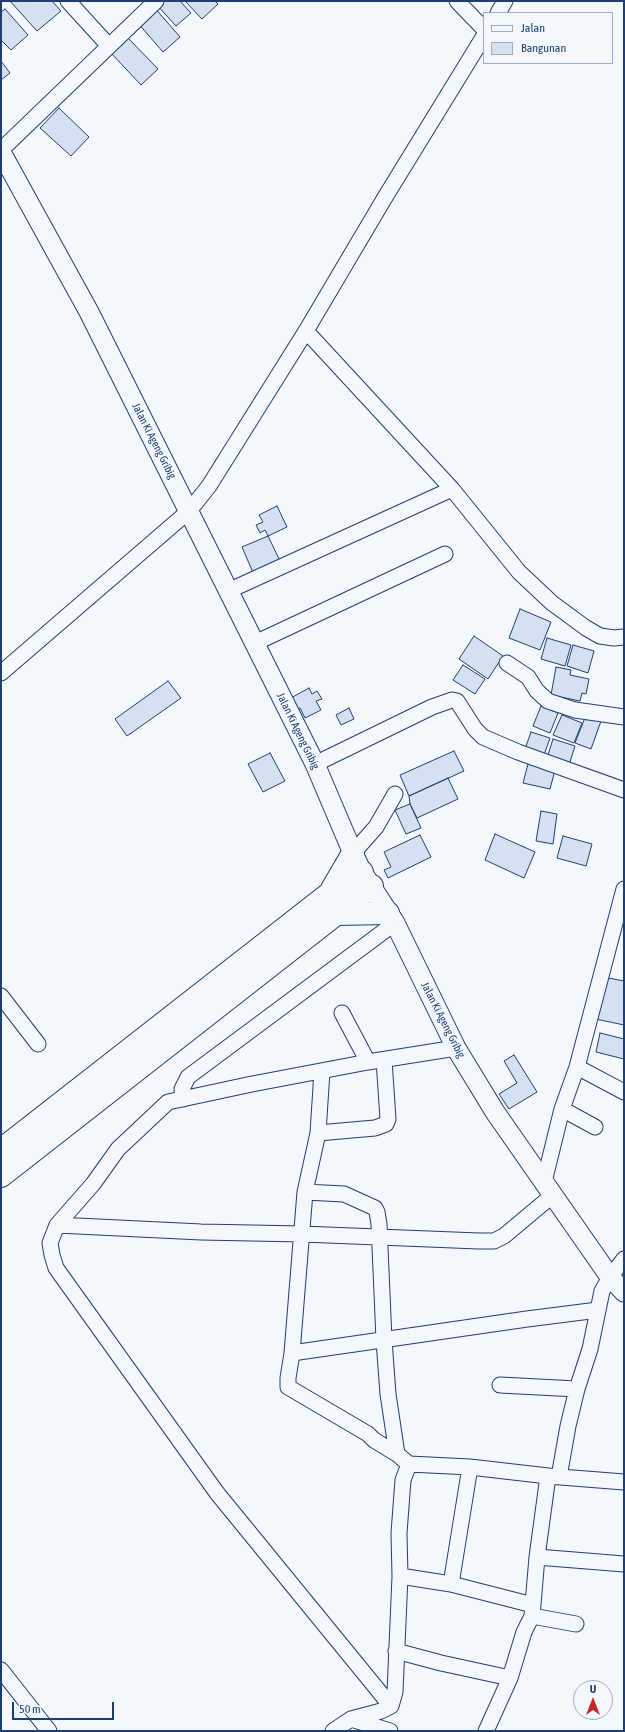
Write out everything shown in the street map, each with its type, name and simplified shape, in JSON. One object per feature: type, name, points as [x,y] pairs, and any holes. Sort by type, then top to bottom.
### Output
[{"type":"highway","points":[[1,1150],[330,893],[362,870]]},
{"type":"highway","points":[[1,1176],[336,914],[362,870]]},
{"type":"highway","points":[[336,914],[391,918]]},
{"type":"main road","name":"Jalan Ki Ageng Gribig","points":[[1,151],[89,312],[315,764],[362,870],[391,918],[456,1048],[495,1112],[610,1276],[624,1292]]},
{"type":"street","points":[[68,1],[109,46]]},
{"type":"street","points":[[1,151],[156,1]]},
{"type":"street","points":[[457,1],[483,28]]},
{"type":"street","points":[[499,12],[505,1]]},
{"type":"street","points":[[1,673],[189,511],[209,486],[306,331],[384,199],[483,38]]},
{"type":"street","points":[[306,331],[452,489],[519,572],[552,603],[600,636],[614,638],[624,637]]},
{"type":"street","points":[[228,591],[452,489]]},
{"type":"street","points":[[255,643],[445,554]]},
{"type":"street","points":[[507,664],[528,677],[538,691],[548,701],[575,710],[624,718]]},
{"type":"street","points":[[315,764],[432,707],[452,700],[457,701],[475,729],[483,737],[518,752],[624,790]]},
{"type":"street","points":[[362,870],[376,827],[395,794]]},
{"type":"street","points":[[57,1224],[201,1232],[380,1236],[479,1242],[494,1241],[504,1236],[549,1188],[562,1109],[577,1067],[619,927],[624,889]]},
{"type":"street","points":[[183,1099],[182,1089],[188,1077],[391,918]]},
{"type":"street","points":[[1,996],[38,1044]]},
{"type":"street","points":[[342,1013],[368,1062]]},
{"type":"street","points":[[391,1706],[217,1493],[56,1268],[50,1243],[57,1224],[93,1184],[118,1149],[168,1102],[368,1062],[456,1048]]},
{"type":"street","points":[[318,1133],[375,1128],[386,1124],[388,1120],[384,1060]]},
{"type":"street","points":[[577,1067],[624,1092]]},
{"type":"street","points":[[322,1071],[318,1133],[305,1192],[288,1387],[368,1434],[374,1440],[397,1454],[409,1464],[470,1467],[554,1477],[624,1482]]},
{"type":"street","points":[[562,1109],[595,1127]]},
{"type":"street","points":[[305,1192],[344,1194],[375,1208],[377,1212],[380,1236],[384,1340],[388,1394],[397,1454]]},
{"type":"street","points":[[486,1731],[510,1678],[532,1610],[537,1557],[554,1477],[577,1389],[590,1349],[602,1290],[610,1276],[624,1259]]},
{"type":"street","points":[[292,1353],[598,1310]]},
{"type":"street","points":[[500,1384],[577,1389]]},
{"type":"street","points":[[333,1731],[351,1719],[381,1711],[391,1706],[395,1692],[400,1576],[399,1533],[403,1480],[409,1464]]},
{"type":"street","points":[[451,1584],[470,1467]]},
{"type":"street","points":[[537,1557],[624,1564]]},
{"type":"street","points":[[400,1576],[451,1584],[576,1624]]},
{"type":"street","points":[[396,1651],[441,1663],[510,1678]]},
{"type":"street","points":[[1,1670],[49,1731]]},
{"type":"street","points":[[351,1719],[390,1731]]},
{"type":"building","points":[[10,1],[52,1],[61,11],[37,31]]},
{"type":"building","points":[[160,1],[180,1],[191,13],[176,26],[156,4]]},
{"type":"building","points":[[185,1],[215,1],[218,4],[202,19]]},
{"type":"building","points":[[154,7],[180,37],[163,52],[137,22]]},
{"type":"building","points":[[5,9],[28,35],[11,50],[1,40],[1,12]]},
{"type":"building","points":[[127,37],[158,69],[141,85],[111,53]]},
{"type":"building","points":[[1,61],[10,73],[1,80]]},
{"type":"building","points":[[59,108],[89,137],[71,156],[40,128]]},
{"type":"building","points":[[277,506],[287,527],[268,536],[265,530],[260,533],[256,525],[263,522],[259,515]]},
{"type":"building","points":[[268,536],[281,563],[254,575],[242,547]]},
{"type":"building","points":[[520,609],[551,622],[540,650],[509,638]]},
{"type":"building","points":[[474,636],[503,656],[488,679],[459,659]]},
{"type":"building","points":[[547,638],[571,645],[565,666],[541,659]]},
{"type":"building","points":[[573,645],[594,651],[588,673],[567,666]]},
{"type":"building","points":[[463,665],[485,679],[475,694],[453,680]]},
{"type":"building","points":[[556,667],[571,670],[570,675],[589,679],[586,694],[582,693],[580,701],[551,695]]},
{"type":"building","points":[[168,681],[181,698],[127,736],[115,719]]},
{"type":"building","points":[[309,688],[312,694],[317,691],[322,699],[316,701],[321,710],[305,718],[300,708],[295,710],[289,699]]},
{"type":"building","points":[[541,706],[558,713],[550,733],[533,726]]},
{"type":"building","points":[[349,708],[354,719],[341,725],[336,715]]},
{"type":"building","points":[[562,715],[582,723],[574,743],[553,735]]},
{"type":"building","points":[[586,715],[601,721],[591,749],[575,743]]},
{"type":"building","points":[[531,732],[550,738],[544,755],[525,749]]},
{"type":"building","points":[[553,739],[575,746],[569,765],[547,758]]},
{"type":"building","points":[[454,751],[464,771],[409,796],[400,775]]},
{"type":"building","points":[[270,753],[285,781],[263,792],[248,764]]},
{"type":"building","points":[[528,764],[555,770],[550,789],[523,783]]},
{"type":"building","points":[[448,778],[458,799],[417,818],[410,804],[409,796]]},
{"type":"building","points":[[410,804],[421,828],[406,834],[395,810]]},
{"type":"building","points":[[541,811],[557,814],[553,844],[536,841]]},
{"type":"building","points":[[495,834],[535,852],[524,878],[485,860]]},
{"type":"building","points":[[420,835],[431,857],[388,878],[384,870],[391,867],[384,852]]},
{"type":"building","points":[[563,836],[592,844],[586,866],[557,858]]},
{"type":"building","points":[[603,977],[624,981],[624,1025],[591,1018]]},
{"type":"building","points":[[600,1033],[624,1039],[624,1059],[596,1052]]},
{"type":"building","points":[[514,1055],[537,1092],[509,1109],[499,1094],[517,1083],[504,1061]]}]
